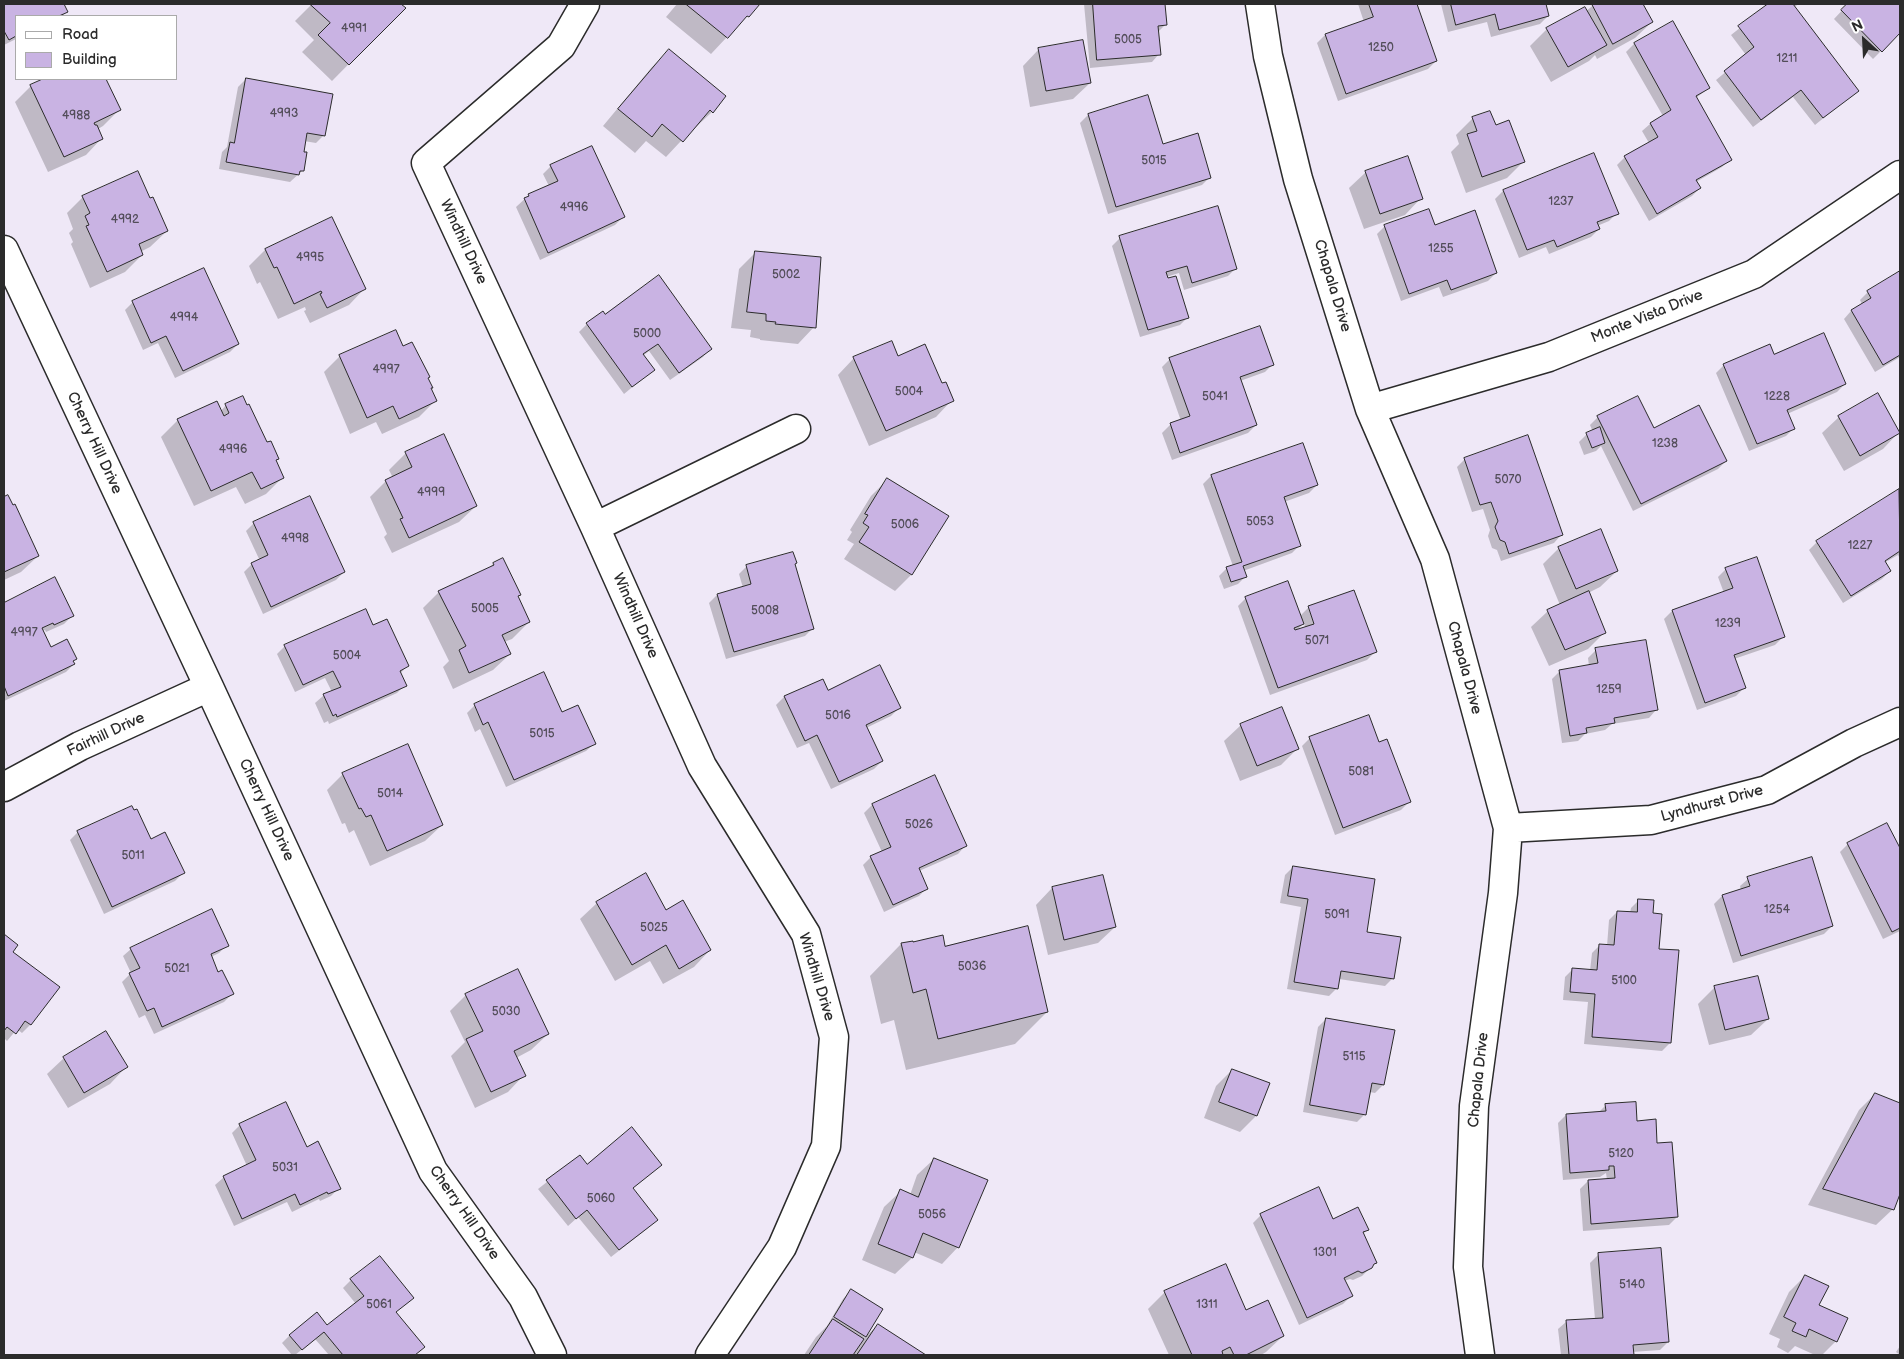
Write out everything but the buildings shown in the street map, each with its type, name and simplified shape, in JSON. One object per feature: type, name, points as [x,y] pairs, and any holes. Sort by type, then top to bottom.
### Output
[{"type":"street","name":"Windhill Drive","points":[[585,4],[561,46],[426,163],[595,527],[702,766],[806,934],[834,1037],[826,1146],[782,1247],[710,1355]]},
{"type":"street","name":"Chapala Drive","points":[[1260,4],[1268,56],[1298,179],[1370,409],[1435,558],[1508,828],[1503,893],[1474,1106],[1468,1267],[1480,1355]]},
{"type":"street","name":"Monte Vista Drive","points":[[1370,409],[1549,357],[1754,274],[1900,175]]},
{"type":"street","name":"Cherry Hill Drive","points":[[4,250],[433,1171],[523,1297],[552,1355]]},
{"type":"street","points":[[595,527],[796,429]]},
{"type":"street","name":"Fairhill Drive","points":[[4,787],[80,746],[209,687]]},
{"type":"street","name":"Lyndhurst Drive","points":[[1508,828],[1651,820],[1767,790],[1854,743],[1900,722]]}]
